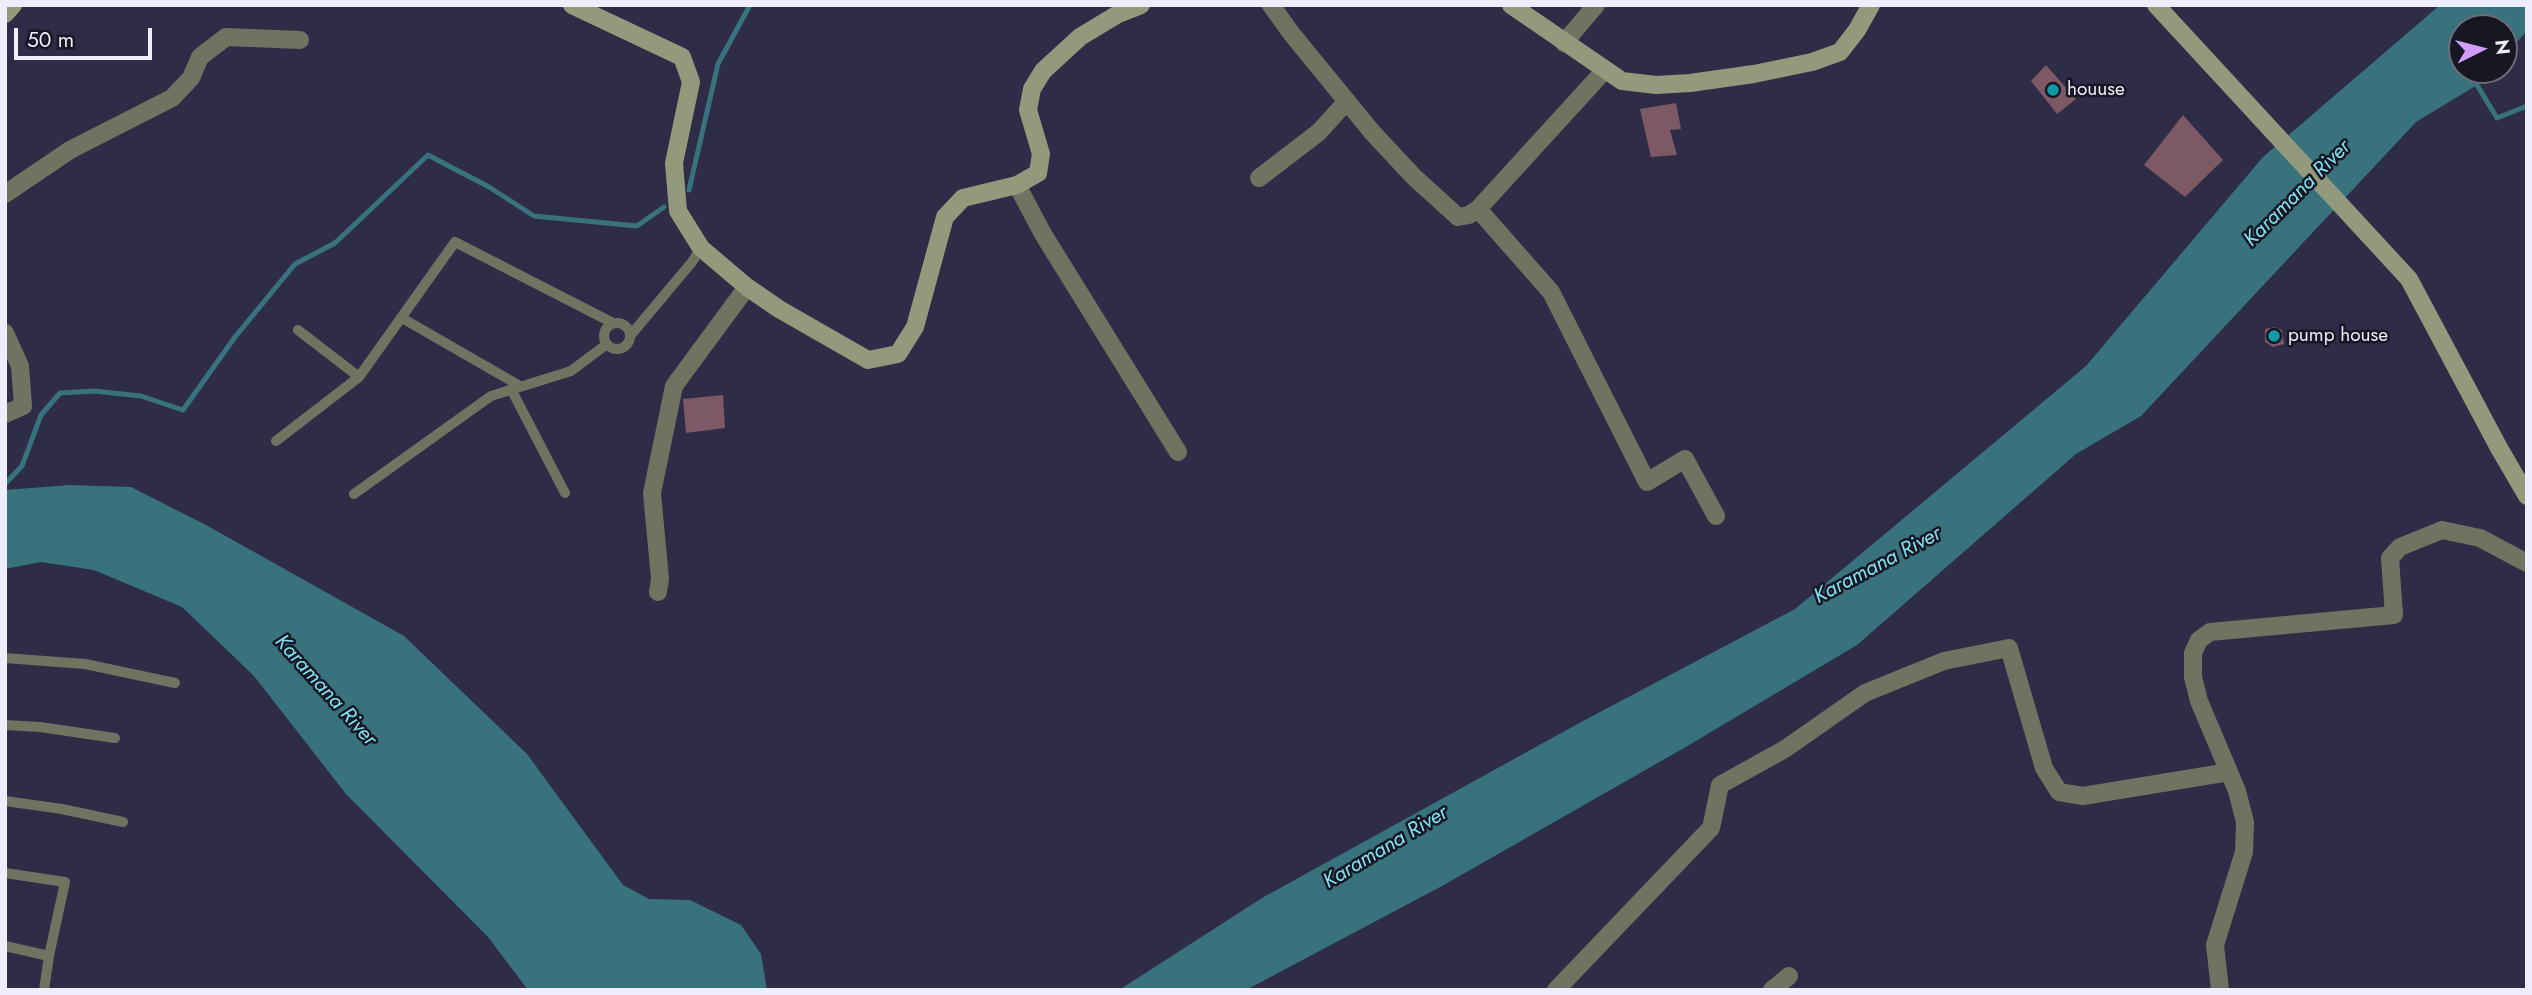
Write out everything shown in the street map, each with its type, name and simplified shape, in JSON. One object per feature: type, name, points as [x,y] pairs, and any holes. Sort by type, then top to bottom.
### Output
[{"type":"street","points":[[5,14],[13,5]]},
{"type":"street","points":[[572,5],[682,57],[691,82],[674,163],[678,211],[701,248],[747,287],[779,309],[868,360],[898,354],[915,327],[945,217],[963,198],[1017,184],[1038,173],[1041,154],[1028,110],[1032,89],[1043,71],[1080,37],[1118,14],[1141,5]]},
{"type":"street","points":[[1271,5],[1347,101],[1413,176],[1458,217],[1469,215],[1478,209],[1604,71]]},
{"type":"street","points":[[1511,5],[1622,81],[1656,85],[1754,74],[1812,62],[1840,52],[1871,5]]},
{"type":"street","points":[[1564,43],[1596,5]]},
{"type":"street","points":[[2156,5],[2410,279],[2527,496]]},
{"type":"street","points":[[5,194],[70,149],[172,98],[191,78],[200,57],[226,37],[300,40]]},
{"type":"street","points":[[1259,178],[1319,132],[1347,101]]},
{"type":"street","points":[[1017,184],[1043,234],[1178,452]]},
{"type":"street","points":[[1478,209],[1551,292],[1647,482],[1685,459],[1716,516]]},
{"type":"street","points":[[658,592],[660,579],[652,493],[674,386],[747,287]]},
{"type":"street","points":[[5,333],[20,366],[23,406],[5,414]]},
{"type":"street","points":[[2220,990],[2215,945],[2244,852],[2245,822],[2237,791],[2199,701],[2193,677],[2193,653],[2199,640],[2210,632],[2394,615],[2390,558],[2400,547],[2442,530],[2480,538],[2527,562]]},
{"type":"street","points":[[1556,990],[1711,828],[1720,785],[1785,749],[1865,692],[1944,662],[2009,648],[2044,768],[2059,792],[2083,796],[2229,772]]},
{"type":"street","points":[[1772,990],[1789,976]]},
{"type":"lane","points":[[276,441],[359,377],[455,242],[613,323],[625,325],[630,336]]},
{"type":"lane","points":[[613,323],[604,332],[607,344],[615,349],[623,348],[701,248]]},
{"type":"lane","points":[[402,318],[515,387],[565,493]]},
{"type":"lane","points":[[298,330],[359,377]]},
{"type":"lane","points":[[354,494],[491,396],[571,371],[607,344]]},
{"type":"lane","points":[[5,657],[85,664],[175,683]]},
{"type":"lane","points":[[5,725],[40,727],[115,738]]},
{"type":"lane","points":[[5,801],[62,809],[123,822]]},
{"type":"lane","points":[[5,873],[65,882],[44,990]]},
{"type":"lane","points":[[5,946],[49,956]]},
{"type":"water","name":"Karamana River","points":[[2440,5],[2527,5],[2527,31],[2518,41],[2518,14],[2448,14],[2448,84],[2477,85],[2416,122],[2141,416],[2076,454],[1857,645],[1684,748],[1442,886],[1246,990],[1119,990],[1262,898],[1583,721],[1795,609],[2086,366],[2263,157]]},
{"type":"water","name":"Karamana River","points":[[70,485],[131,487],[206,525],[404,636],[527,754],[623,885],[649,899],[690,900],[741,925],[761,954],[767,990],[528,990],[488,937],[346,794],[254,676],[182,607],[94,570],[41,562],[5,569],[5,490]]},
{"type":"building","name":"houuse","points":[[2046,65],[2076,99],[2057,114],[2031,81]]},
{"type":"building","points":[[1676,103],[1681,129],[1670,130],[1677,155],[1651,157],[1640,109]]},
{"type":"building","points":[[2183,115],[2223,160],[2185,197],[2144,165]]},
{"type":"building","name":"pump house","points":[[2274,327],[2282,330],[2284,344],[2273,347],[2265,342],[2265,329]]},
{"type":"building","points":[[723,395],[725,428],[686,433],[683,399]]},
{"type":"waterway","points":[[689,190],[718,64],[750,5]]},
{"type":"waterway","points":[[2474,84],[2497,118],[2527,106]]},
{"type":"waterway","points":[[5,484],[22,466],[41,415],[60,393],[94,391],[141,396],[183,410],[235,337],[295,264],[335,243],[428,155],[489,187],[534,216],[637,226],[664,207]]},
{"type":"place","name":"houuse","points":[[2053,90]]},
{"type":"place","name":"pump house","points":[[2274,336]]}]
